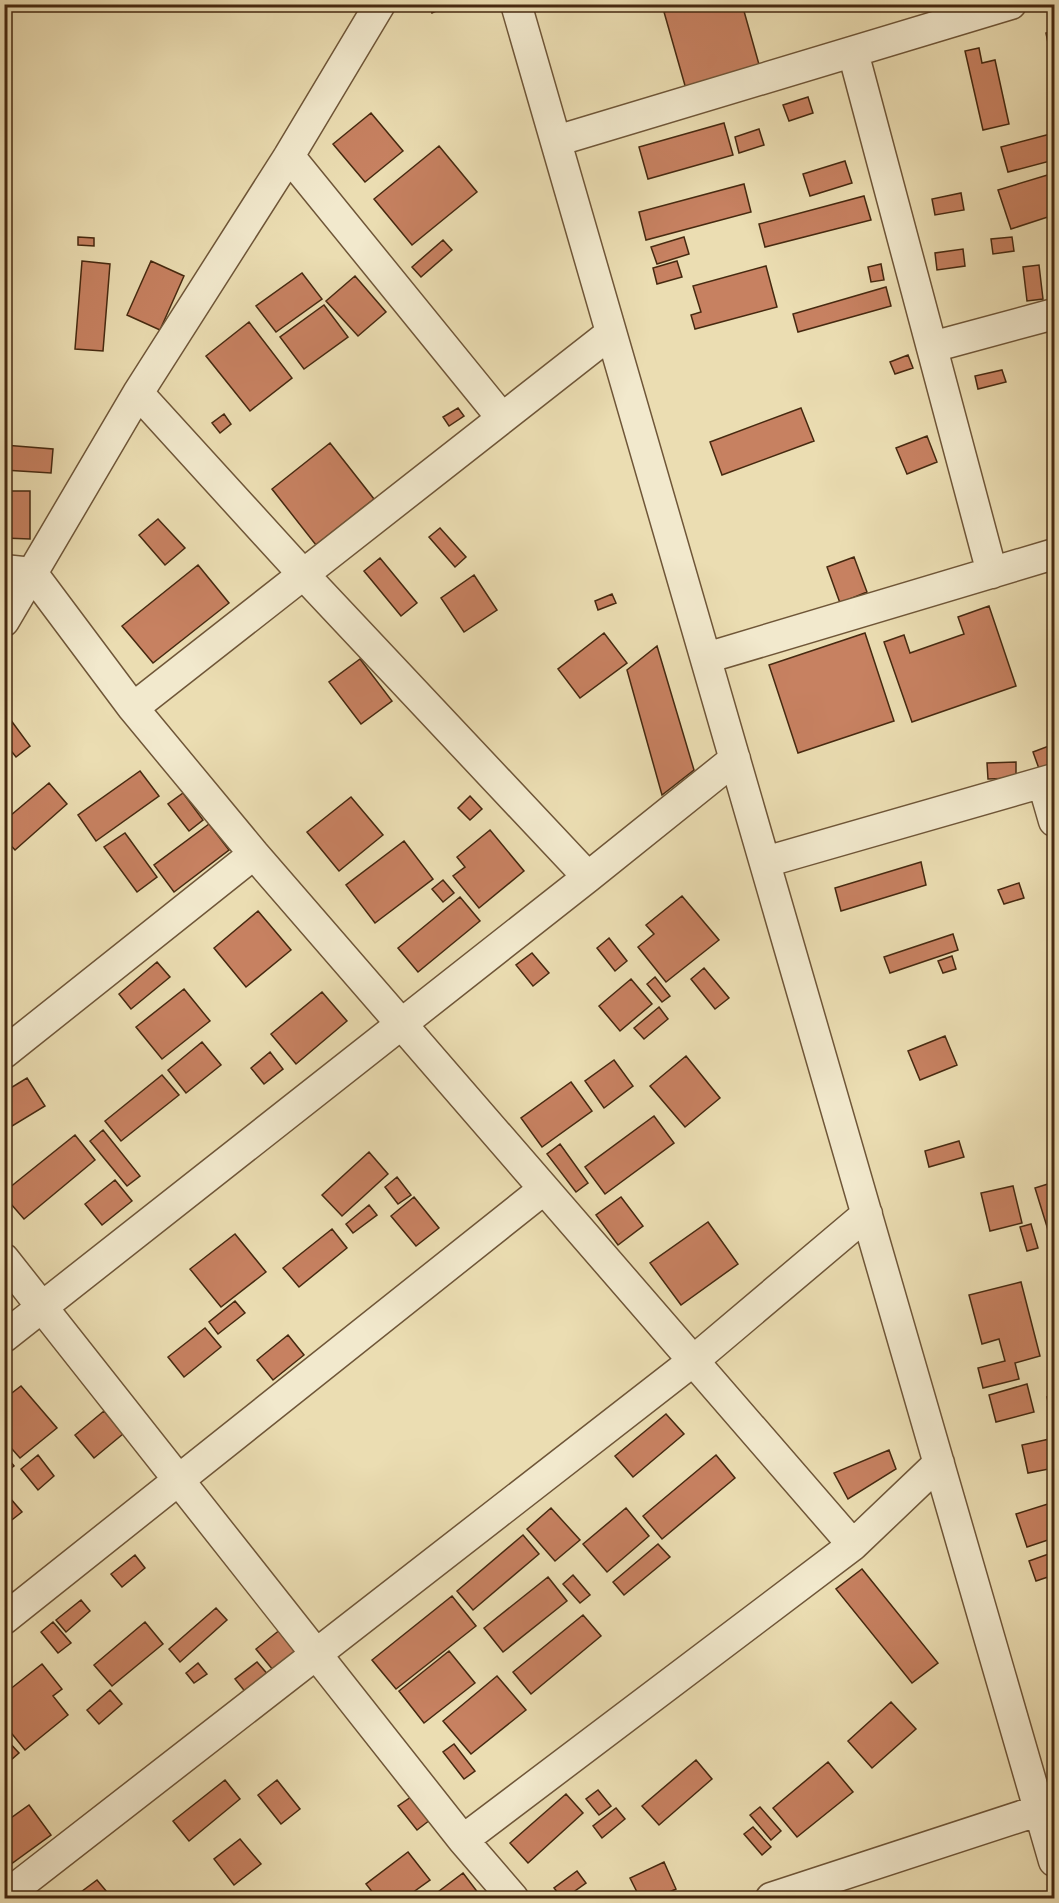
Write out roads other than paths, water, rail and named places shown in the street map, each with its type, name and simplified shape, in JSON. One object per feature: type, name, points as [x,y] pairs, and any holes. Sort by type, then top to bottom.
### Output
[{"type":"street","points":[[4,621],[18,572],[138,393],[289,156],[380,4]]},
{"type":"street","points":[[516,4],[939,1463],[1047,1804],[1054,1861]]},
{"type":"street","points":[[556,141],[1011,4]]},
{"type":"street","points":[[853,52],[992,573]]},
{"type":"street","points":[[289,156],[502,418]]},
{"type":"street","points":[[932,347],[1054,314]]},
{"type":"street","points":[[133,708],[611,333]]},
{"type":"street","points":[[138,393],[303,574],[588,877]]},
{"type":"street","points":[[706,658],[1054,554]]},
{"type":"street","points":[[18,572],[254,854],[853,1545]]},
{"type":"street","points":[[4,1337],[735,759]]},
{"type":"street","points":[[765,862],[1048,781],[1054,821]]},
{"type":"street","points":[[4,1053],[254,854]]},
{"type":"street","points":[[4,1620],[544,1189]]},
{"type":"street","points":[[4,1897],[693,1361],[867,1214]]},
{"type":"street","points":[[4,1259],[463,1840],[513,1899]]},
{"type":"street","points":[[463,1840],[853,1545],[939,1463]]},
{"type":"street","points":[[771,1899],[1047,1804]]}]
